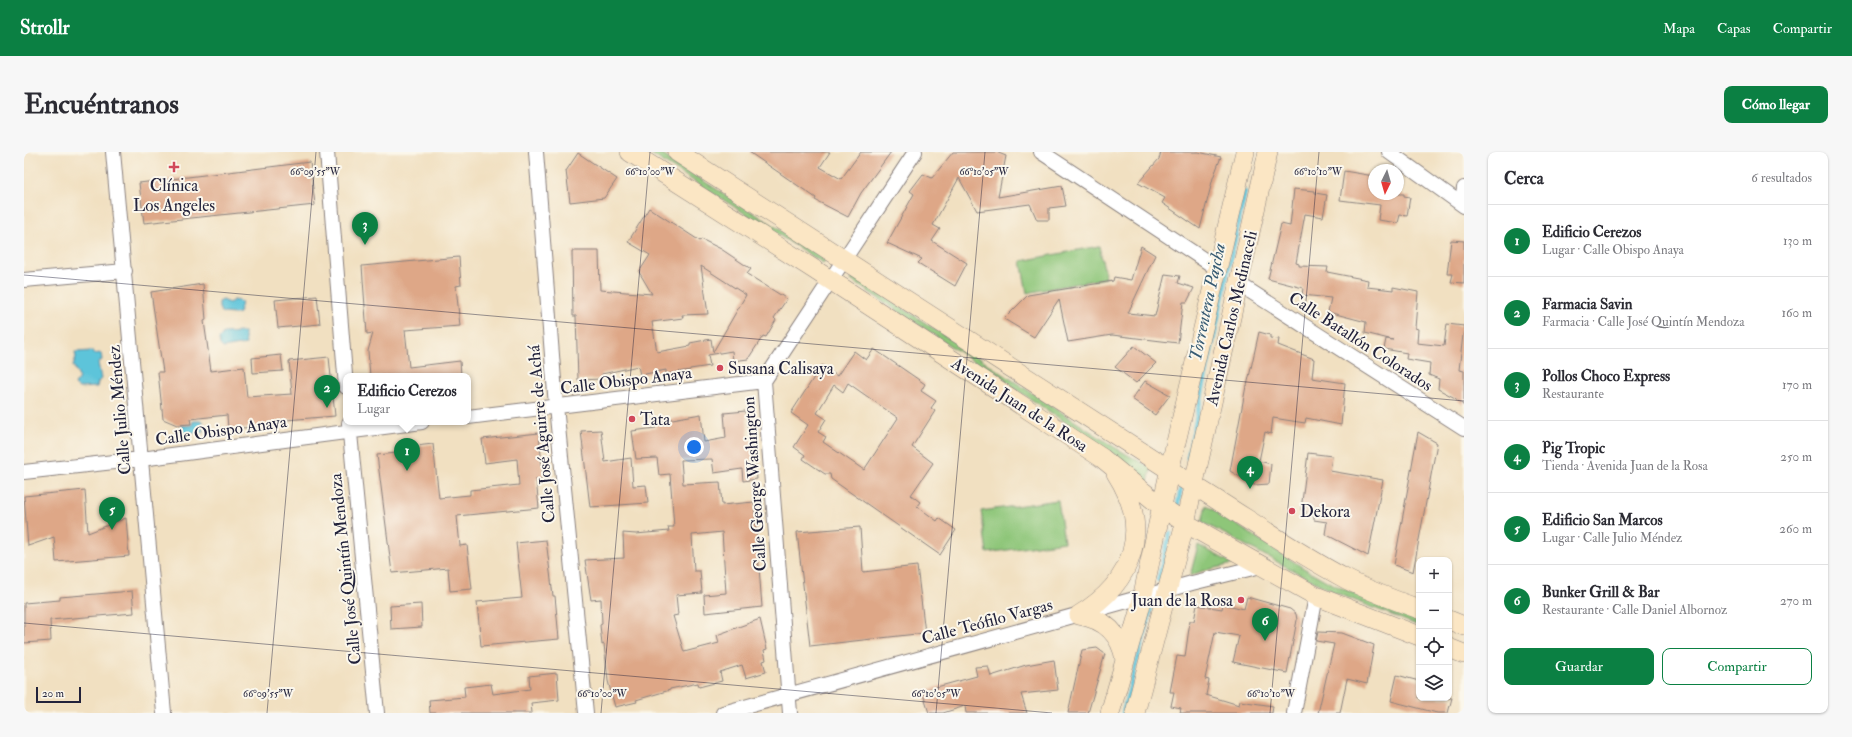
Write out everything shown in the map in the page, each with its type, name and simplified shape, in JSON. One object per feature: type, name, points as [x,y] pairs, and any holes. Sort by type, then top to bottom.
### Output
[{"type":"main road","name":"Avenida Juan de la Rosa","points":[[630,152],[830,280],[1102,458],[1162,507],[1185,523],[1316,596],[1416,635]]},
{"type":"main road","name":"Avenida Juan de la Rosa","points":[[677,152],[1192,485],[1226,504],[1273,537],[1346,579],[1416,608]]},
{"type":"main road","name":"Avenida Carlos Medinaceli","points":[[1110,713],[1142,597],[1170,470],[1245,152]]},
{"type":"main road","name":"Avenida Carlos Medinaceli","points":[[1135,713],[1169,590],[1185,523],[1192,485],[1268,152]]},
{"type":"main road","points":[[1079,615],[1095,606],[1108,594],[1122,576],[1133,549],[1135,532],[1134,514],[1128,493],[1117,474],[1102,458]]},
{"type":"main road","points":[[1079,615],[1091,617],[1111,628],[1118,637],[1123,648],[1125,660]]},
{"type":"main road","points":[[1452,621],[1464,626]]},
{"type":"main road","points":[[1452,649],[1464,654]]},
{"type":"street","name":"Calle Julio Méndez","points":[[113,152],[164,713]]},
{"type":"street","points":[[327,152],[345,373]]},
{"type":"street","name":"Calle José Aguirre de Achá","points":[[536,152],[556,406],[586,713]]},
{"type":"street","name":"Calle George Washington","points":[[790,713],[764,381],[915,152]]},
{"type":"street","points":[[1041,152],[1218,268]]},
{"type":"street","points":[[1389,152],[1463,205]]},
{"type":"street","points":[[1463,205],[1464,188]]},
{"type":"street","points":[[24,280],[124,271]]},
{"type":"street","name":"Calle Batallón Colorados","points":[[1239,284],[1464,428]]},
{"type":"street","name":"Calle Obispo Anaya","points":[[471,417],[764,381]]},
{"type":"street","name":"Calle Obispo Anaya","points":[[24,472],[141,459],[349,426],[367,425]]},
{"type":"street","name":"Calle José Quintín Mendoza","points":[[349,426],[377,713]]},
{"type":"street","name":"Calle Teófilo Vargas","points":[[723,713],[1142,597],[1262,566]]},
{"type":"street","points":[[1294,713],[1316,596]]},
{"type":"green space","points":[[648,152],[658,152],[826,259],[823,263]]},
{"type":"green space","points":[[1099,246],[1106,278],[1027,293],[1021,261]]},
{"type":"green space","points":[[854,276],[1114,447],[1151,468],[1148,483],[1109,451],[851,280]]},
{"type":"green space","points":[[1058,500],[1064,542],[987,553],[981,511]]},
{"type":"green space","points":[[1206,505],[1302,567],[1332,584],[1416,619],[1416,625],[1334,592],[1202,522]]},
{"type":"green space","points":[[1198,545],[1233,564],[1202,571],[1190,576]]},
{"type":"water","points":[[223,300],[229,303],[234,300],[242,303],[239,313],[222,313],[219,308],[219,302]]},
{"type":"water","points":[[244,332],[246,344],[223,348],[220,345],[219,339],[223,333]]},
{"type":"water","points":[[93,351],[93,354],[101,353],[102,360],[98,363],[101,379],[98,382],[97,387],[79,388],[75,385],[79,377],[73,365],[76,357],[75,352]]},
{"type":"water","points":[[193,421],[202,421],[203,432],[182,434],[181,426],[192,425]]},
{"type":"building","points":[[749,152],[830,152],[820,167],[841,179],[861,152],[891,152],[861,193],[848,217],[815,200],[816,198]]},
{"type":"building","points":[[953,152],[996,152],[1006,156],[998,197],[1062,186],[1066,206],[1049,208],[1049,220],[1037,220],[1030,204],[977,211],[959,178],[933,225],[940,229],[932,241],[967,263],[955,286],[918,263],[922,259],[887,243],[914,194],[910,191],[923,174],[932,178]]},
{"type":"building","points":[[1161,152],[1198,152],[1221,157],[1213,178],[1200,229],[1162,203],[1165,198],[1138,183],[1159,159]]},
{"type":"building","points":[[578,153],[617,179],[604,198],[570,202],[566,171]]},
{"type":"building","points":[[310,162],[315,205],[144,223],[139,183]]},
{"type":"building","points":[[1344,171],[1368,175],[1368,200],[1404,200],[1404,196],[1410,197],[1407,216],[1400,215],[1398,223],[1378,220],[1380,205],[1340,200]]},
{"type":"building","points":[[1294,189],[1315,191],[1315,193],[1327,195],[1323,217],[1305,214],[1296,263],[1299,264],[1299,266],[1328,267],[1327,272],[1368,280],[1367,287],[1393,290],[1393,287],[1418,292],[1415,328],[1418,329],[1417,343],[1444,346],[1447,324],[1464,326],[1459,370],[1464,371],[1464,406],[1455,398],[1438,389],[1439,379],[1429,375],[1430,363],[1406,359],[1407,353],[1384,349],[1386,339],[1393,340],[1365,333],[1366,322],[1328,312],[1331,298],[1302,295],[1303,288],[1268,279],[1281,224],[1290,226]]},
{"type":"building","points":[[649,208],[700,241],[701,239],[721,249],[751,269],[747,274],[787,299],[774,318],[776,320],[766,337],[763,336],[748,359],[733,361],[732,351],[708,355],[710,366],[690,370],[666,374],[666,370],[640,375],[638,366],[602,374],[602,379],[578,380],[576,316],[573,316],[572,251],[599,251],[600,290],[652,294],[639,272],[650,255],[628,242]],"holes":[[[701,266],[746,295],[713,352],[711,339],[690,343],[690,346],[657,352],[652,322],[683,318],[682,315],[708,314]]]},
{"type":"building","points":[[1451,240],[1464,241],[1464,283],[1451,282],[1453,274],[1447,274]]},
{"type":"building","points":[[1141,246],[1155,255],[1128,313],[1155,316],[1165,274],[1180,276],[1178,283],[1194,288],[1187,302],[1183,302],[1178,343],[1112,335],[1068,342],[1059,299],[1034,337],[1004,319],[1028,295],[1113,281],[1114,277],[1131,280]]},
{"type":"building","points":[[459,257],[461,285],[456,286],[460,326],[405,330],[409,367],[460,361],[461,373],[370,373],[368,351],[373,333],[367,334],[362,266]]},
{"type":"building","points":[[203,284],[206,320],[204,321],[211,371],[244,367],[247,397],[292,394],[289,361],[329,357],[335,416],[286,420],[286,425],[228,429],[227,415],[190,419],[191,424],[177,425],[163,419],[158,372],[163,372],[151,292]]},
{"type":"building","points":[[317,296],[320,324],[278,328],[275,300]]},
{"type":"building","points":[[1259,332],[1270,335],[1270,338],[1279,339],[1278,345],[1314,359],[1312,378],[1345,383],[1341,425],[1306,418],[1305,423],[1273,418],[1271,434],[1265,432],[1259,461],[1271,464],[1269,484],[1254,485],[1230,471],[1246,386]]},
{"type":"building","points":[[1134,346],[1156,363],[1136,383],[1115,367]]},
{"type":"building","points":[[874,349],[925,384],[921,391],[936,401],[931,408],[935,411],[912,447],[933,463],[911,495],[920,502],[917,506],[937,521],[939,518],[956,530],[940,555],[831,479],[830,474],[825,474],[803,459],[805,455],[794,447],[808,425],[791,413],[822,365],[837,376],[854,351],[866,360]],"holes":[[[848,383],[898,418],[864,470],[823,442],[826,437],[818,432],[826,419],[817,413],[834,385],[843,392]]]},
{"type":"building","points":[[281,355],[283,371],[253,373],[252,358]]},
{"type":"building","points":[[1145,381],[1170,395],[1155,415],[1132,399]]},
{"type":"building","points":[[746,411],[749,441],[754,440],[757,479],[743,481],[742,469],[714,473],[712,459],[681,460],[683,484],[720,482],[722,505],[754,502],[762,607],[705,613],[704,595],[726,593],[722,532],[692,535],[694,571],[700,571],[702,593],[676,595],[678,615],[673,616],[684,652],[719,643],[717,635],[760,619],[767,649],[764,650],[766,660],[763,661],[766,672],[746,678],[742,665],[720,672],[722,681],[699,687],[698,683],[670,689],[636,700],[637,702],[615,707],[608,681],[604,644],[602,645],[600,625],[602,624],[601,599],[591,600],[585,560],[624,558],[623,533],[636,534],[669,531],[668,527],[674,527],[670,474],[659,475],[657,458],[636,459],[632,431],[656,428],[655,422],[701,414],[704,442],[726,438],[724,413]]},
{"type":"building","points":[[601,430],[605,462],[631,458],[633,486],[646,485],[648,503],[590,507],[581,431]]},
{"type":"building","points":[[1418,432],[1437,443],[1413,572],[1394,565]]},
{"type":"building","points":[[539,433],[543,478],[536,479],[539,508],[457,516],[460,546],[467,545],[472,589],[450,591],[448,568],[392,573],[377,455],[407,452],[407,447],[433,444],[439,498],[470,495],[470,490],[519,485],[517,459],[485,463],[482,439]]},
{"type":"building","points":[[1308,453],[1332,456],[1330,471],[1383,480],[1368,556],[1325,534],[1327,522],[1314,520],[1314,516],[1306,515],[1306,511],[1301,510]]},
{"type":"building","points":[[85,490],[88,533],[126,518],[129,556],[56,562],[54,537],[28,546],[24,496]]},
{"type":"building","points":[[860,527],[863,572],[917,566],[925,633],[810,646],[797,532]]},
{"type":"building","points":[[546,540],[553,596],[555,596],[559,639],[481,646],[477,602],[522,598],[516,543]]},
{"type":"building","points":[[132,591],[134,613],[50,620],[51,641],[24,643],[24,603],[60,600],[60,597]]},
{"type":"building","points":[[1247,597],[1290,609],[1296,614],[1297,620],[1287,673],[1233,662],[1239,636],[1215,632],[1205,679],[1209,680],[1206,695],[1239,705],[1240,701],[1273,706],[1272,713],[1180,713],[1181,708],[1171,706],[1174,692],[1170,692],[1177,656],[1185,657],[1190,621],[1194,621],[1197,605],[1222,609],[1223,604],[1244,609]]},
{"type":"building","points":[[421,604],[422,627],[391,629],[390,606]]},
{"type":"building","points":[[1318,632],[1342,633],[1374,645],[1367,684],[1347,679],[1340,713],[1318,713],[1334,644],[1316,641]]},
{"type":"building","points":[[1097,648],[1105,654],[1088,713],[1068,713],[1082,650]]},
{"type":"building","points":[[1054,660],[1058,690],[1021,694],[1027,713],[966,713],[965,706],[943,713],[929,713],[922,691],[977,676],[975,667],[988,666],[991,676],[1026,665]]},
{"type":"building","points":[[557,673],[559,700],[531,703],[532,713],[430,713],[429,700],[465,697],[464,687],[491,684],[493,694],[530,689],[529,676]]},
{"type":"building","points":[[1397,675],[1416,680],[1416,701],[1451,701],[1448,713],[1437,713],[1391,701]]},
{"type":"waterway","name":"Torrentera Pajcha","points":[[1188,458],[1245,192]]},
{"type":"waterway","name":"Torrentera Pajcha","points":[[1178,504],[1181,488]]},
{"type":"waterway","name":"Torrentera Pajcha","points":[[1158,580],[1170,533]]},
{"type":"waterway","name":"Torrentera Pajcha","points":[[1123,713],[1151,610]]},
{"type":"place","name":"Clínica Los Angeles","points":[[174,167]]},
{"type":"place","name":"Pollos Choco Express","points":[[365,245]]},
{"type":"place","name":"Susana Calisaya","points":[[720,368]]},
{"type":"place","name":"Farmacia Savin","points":[[327,408]]},
{"type":"place","name":"Tata","points":[[632,419]]},
{"type":"place","name":"Edificio Cerezos","points":[[407,471]]},
{"type":"place","name":"Pig Tropic","points":[[1250,489]]},
{"type":"place","name":"Dekora","points":[[1292,511]]},
{"type":"place","name":"Edificio San Marcos","points":[[112,530]]},
{"type":"place","name":"Juan de la Rosa","points":[[1241,600]]},
{"type":"place","name":"Bunker Grill & Bar","points":[[1265,641]]}]
